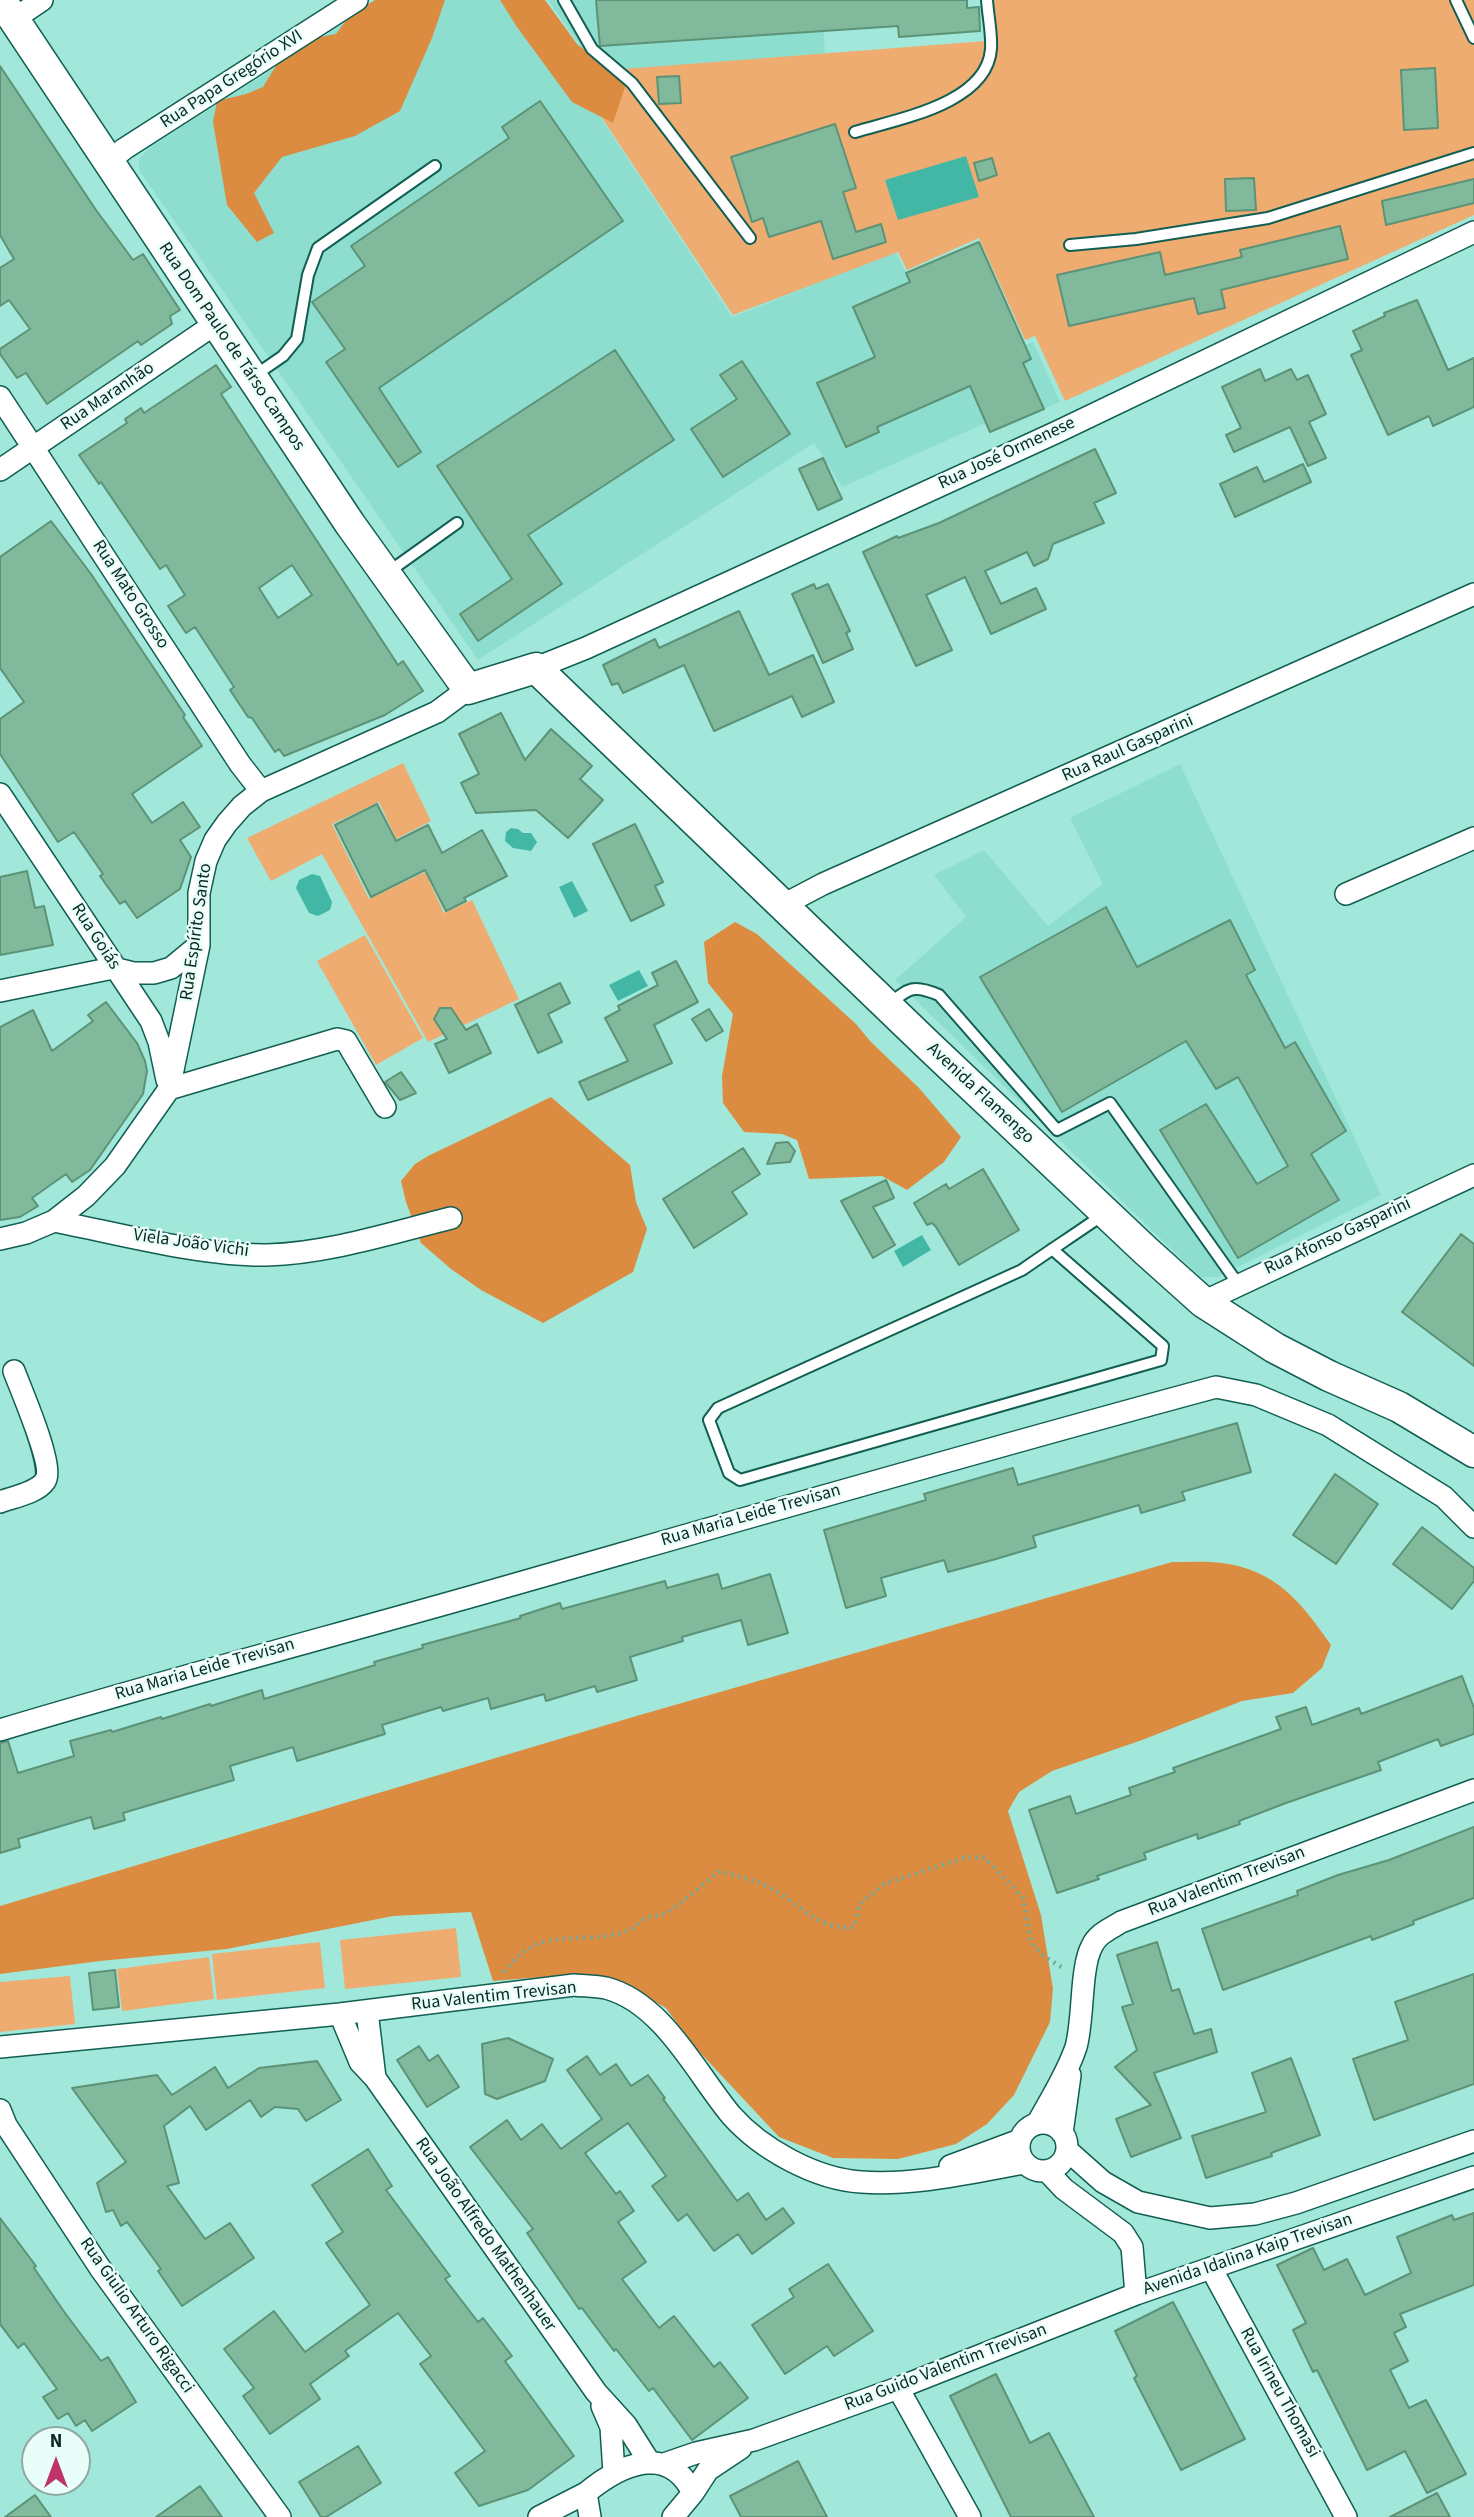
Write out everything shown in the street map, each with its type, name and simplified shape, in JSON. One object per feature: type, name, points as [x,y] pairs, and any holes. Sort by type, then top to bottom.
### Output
[{"type":"street","points":[[7,9],[42,0]]},
{"type":"street","name":"Rua Papa Gregório XVI","points":[[107,162],[357,0]]},
{"type":"street","name":"Rua Dom Paulo de Társo Campos","points":[[7,9],[384,574],[468,689]]},
{"type":"street","name":"Rua José Ormenese","points":[[536,668],[586,648],[1057,432],[1474,232]]},
{"type":"street","name":"Rua Maranhão","points":[[0,470],[215,324]]},
{"type":"street","name":"Rua Mato Grosso","points":[[0,397],[240,764],[261,791]]},
{"type":"street","name":"Rua Raul Gasparini","points":[[783,905],[1474,594]]},
{"type":"street","points":[[468,689],[536,668]]},
{"type":"street","name":"Avenida Flamengo","points":[[536,668],[887,1006],[1203,1302],[1275,1348],[1329,1377],[1399,1407],[1474,1452]]},
{"type":"street","name":"Rua Espírito Santo","points":[[0,1239],[26,1233],[54,1221],[86,1196],[115,1166],[169,1089],[199,945],[199,893],[206,861],[215,840],[227,823],[261,791],[437,712],[468,689]]},
{"type":"street","name":"Rua Goiás","points":[[0,794],[100,943],[113,968],[151,1021],[159,1042],[169,1089]]},
{"type":"street","points":[[1346,894],[1474,838]]},
{"type":"street","points":[[0,991],[113,968],[154,974],[171,968],[199,945]]},
{"type":"street","points":[[169,1089],[337,1039],[346,1041],[385,1107]]},
{"type":"street","name":"Rua Afonso Gasparini","points":[[1203,1302],[1474,1175]]},
{"type":"street","name":"Viela João Vichi","points":[[54,1221],[206,1250],[267,1255],[344,1245],[451,1218]]},
{"type":"street","points":[[0,1502],[35,1489],[45,1481],[48,1471],[45,1455],[14,1371]]},
{"type":"street","name":"Rua Maria Leide Trevisan","points":[[0,1730],[859,1485],[1216,1387],[1256,1395],[1328,1425],[1444,1497],[1474,1527]]},
{"type":"street","name":"Rua Valentim Trevisan","points":[[1064,2141],[1087,1960],[1092,1945],[1101,1934],[1121,1922],[1474,1790]]},
{"type":"street","name":"Rua Valentim Trevisan","points":[[0,2047],[340,2014],[574,1986],[606,1988],[638,2004],[670,2034],[732,2116],[766,2147],[816,2172],[860,2182],[914,2180],[941,2178],[1025,2163]]},
{"type":"street","name":"Rua João Alfredo Mathenhauer","points":[[367,2011],[374,2078]]},
{"type":"street","name":"Rua João Alfredo Mathenhauer","points":[[340,2014],[350,2045],[360,2062],[596,2392],[657,2463],[677,2469],[687,2480],[693,2493]]},
{"type":"street","name":"Rua Valentim Trevisan","points":[[1037,2124],[1073,2055]]},
{"type":"street","name":"Rua Giulio Arturo Rigacci","points":[[0,2110],[6,2125],[100,2268],[280,2517]]},
{"type":"street","points":[[1037,2124],[1048,2124],[1064,2141],[1064,2159],[1057,2167],[1047,2171],[1038,2171],[1025,2163],[1019,2152],[1020,2140],[1026,2130],[1037,2124]]},
{"type":"street","name":"Rua Valentim Trevisan","points":[[914,2180],[1020,2140]]},
{"type":"street","name":"Avenida Idalina Kaip Trevisan","points":[[1064,2141],[1103,2182],[1138,2202],[1210,2218],[1255,2214],[1296,2203],[1474,2141]]},
{"type":"street","name":"Avenida Idalina Kaip Trevisan","points":[[1047,2171],[1063,2189],[1123,2234],[1132,2247],[1136,2294],[1474,2177]]},
{"type":"street","name":"Rua Irineu Thomasi","points":[[1211,2268],[1346,2517]]},
{"type":"street","name":"Rua Guido Valentim Trevisan","points":[[586,2493],[614,2473],[635,2465],[657,2463],[754,2440],[898,2388],[1136,2294]]},
{"type":"street","points":[[898,2388],[970,2517]]},
{"type":"street","name":"Rua João Alfredo Mathenhauer","points":[[596,2392],[611,2427],[614,2473]]},
{"type":"street","name":"Rua Guido Valentim Trevisan","points":[[673,2517],[708,2470],[754,2440]]},
{"type":"street","points":[[539,2517],[586,2493],[590,2517]]},
{"type":"lane","points":[[564,0],[592,49],[632,83],[750,238]]},
{"type":"lane","points":[[855,132],[942,104],[966,91],[982,74],[991,51],[987,0]]},
{"type":"lane","points":[[1456,0],[1474,38]]},
{"type":"lane","points":[[1070,245],[1136,239],[1268,218],[1474,153]]},
{"type":"lane","points":[[252,377],[283,356],[297,339],[308,275],[318,248],[435,166]]},
{"type":"lane","points":[[384,574],[457,523]]},
{"type":"lane","points":[[887,1006],[907,989],[921,988],[939,995],[1058,1130],[1110,1103],[1238,1284]]},
{"type":"lane","points":[[1052,1249],[1163,1346],[1161,1360],[740,1480],[729,1472],[709,1420],[718,1408],[1023,1270],[1052,1249],[1106,1213]]},
{"type":"path","points":[[489,1997],[506,1969],[524,1949],[546,1941],[603,1936],[632,1929],[645,1918],[667,1913],[720,1871],[767,1886],[809,1915],[841,1929],[854,1927],[860,1904],[884,1884],[967,1857],[985,1858],[1023,1898],[1031,1943],[1045,1956],[1071,1972],[1084,2000]]},
{"type":"shaded area","points":[[375,0],[445,0],[432,38],[400,111],[355,136],[282,157],[254,193],[274,233],[257,242],[227,205],[213,122],[217,101],[263,87],[280,59],[314,38],[336,34],[350,15]]},
{"type":"shaded area","points":[[381,0],[523,0],[732,317],[816,285],[757,306],[548,0],[823,0],[825,61],[804,64],[906,273],[979,242],[1025,345],[1033,342],[1060,402],[990,432],[986,423],[842,487],[814,443],[478,660],[139,170],[139,159],[149,148]]},
{"type":"shaded area","points":[[500,0],[545,0],[577,44],[626,84],[613,123],[572,102]]},
{"type":"shaded area","points":[[982,0],[1474,0],[1474,215],[1065,401],[1035,336],[1025,340],[979,238],[907,270],[898,252],[733,315],[572,73],[985,41]]},
{"type":"shaded area","points":[[966,156],[979,197],[898,220],[885,180]]},
{"type":"shaded area","points":[[403,763],[431,821],[396,839],[379,802],[332,824],[369,899],[425,872],[444,913],[472,900],[519,999],[428,1042],[322,854],[271,881],[247,838]]},
{"type":"shaded area","points":[[1180,764],[1381,1195],[1218,1277],[1200,1277],[895,980],[966,917],[934,875],[984,850],[1048,926],[1103,884],[1070,818]]},
{"type":"shaded area","points":[[511,828],[531,833],[537,842],[531,851],[513,848],[505,841],[506,832]]},
{"type":"shaded area","points":[[312,874],[320,876],[332,902],[330,910],[318,916],[309,913],[296,888],[299,880]]},
{"type":"shaded area","points":[[572,881],[588,911],[574,918],[559,887]]},
{"type":"shaded area","points":[[735,922],[757,934],[856,1024],[919,1088],[961,1137],[944,1162],[907,1190],[882,1176],[809,1179],[797,1140],[782,1134],[744,1132],[723,1103],[722,1076],[733,1014],[708,983],[704,942]]},
{"type":"shaded area","points":[[365,935],[423,1038],[376,1065],[317,961]]},
{"type":"shaded area","points":[[639,970],[648,986],[618,1001],[609,985]]},
{"type":"shaded area","points":[[551,1097],[630,1165],[636,1202],[647,1229],[633,1272],[543,1323],[481,1290],[421,1243],[401,1181],[415,1164],[428,1156]]},
{"type":"shaded area","points":[[922,1235],[931,1250],[903,1267],[894,1251]]},
{"type":"shaded area","points":[[1172,1562],[1222,1563],[1258,1573],[1286,1590],[1331,1645],[1322,1668],[1293,1693],[1242,1701],[1052,1771],[1019,1792],[1008,1811],[1041,1915],[1053,1989],[1050,2022],[1014,2095],[987,2124],[956,2144],[898,2159],[833,2158],[779,2137],[693,2045],[666,2008],[622,1983],[555,1976],[493,1981],[471,1912],[393,1916],[227,1949],[0,1974],[0,1906],[633,1717]]},
{"type":"shaded area","points":[[456,1928],[461,1977],[345,1989],[340,1940]]},
{"type":"shaded area","points":[[320,1942],[325,1988],[217,2000],[212,1954]]},
{"type":"shaded area","points":[[209,1957],[214,1999],[122,2011],[117,1969]]},
{"type":"shaded area","points":[[70,1976],[75,2024],[0,2032],[0,1982]]},
{"type":"building","points":[[596,0],[967,0],[967,8],[979,7],[980,31],[899,37],[898,26],[600,46]]},
{"type":"building","points":[[0,66],[96,210],[133,260],[143,254],[180,310],[170,316],[172,324],[141,345],[138,341],[47,404],[26,373],[17,378],[0,354],[0,349],[30,329],[9,300],[0,306],[0,268],[14,259],[0,235]]},
{"type":"building","points":[[1435,68],[1438,128],[1404,130],[1401,70]]},
{"type":"building","points":[[679,76],[681,103],[659,104],[657,77]]},
{"type":"building","points":[[540,101],[623,221],[379,388],[421,452],[398,467],[326,362],[345,349],[312,302],[365,266],[351,246],[509,138],[502,127]]},
{"type":"building","points":[[835,124],[856,188],[843,192],[856,232],[881,224],[886,242],[833,259],[821,221],[769,237],[763,218],[752,222],[731,157]]},
{"type":"building","points":[[992,158],[997,175],[979,181],[974,163]]},
{"type":"building","points":[[1254,178],[1256,210],[1226,211],[1225,179]]},
{"type":"building","points":[[1474,179],[1474,203],[1386,225],[1382,201]]},
{"type":"building","points":[[1340,226],[1348,259],[1221,290],[1225,308],[1198,314],[1194,298],[1069,326],[1057,275],[1160,252],[1165,275],[1242,257],[1240,250]]},
{"type":"building","points":[[979,242],[1031,359],[1023,363],[1044,409],[990,432],[970,386],[877,427],[879,432],[846,447],[817,383],[875,357],[853,307],[910,282],[906,273]]},
{"type":"building","points":[[1417,300],[1448,370],[1474,358],[1474,407],[1433,426],[1429,416],[1388,435],[1351,355],[1362,350],[1353,331],[1385,316],[1384,313]]},
{"type":"building","points":[[615,350],[674,440],[528,535],[562,584],[478,641],[460,614],[512,579],[437,466]]},
{"type":"building","points":[[742,361],[790,434],[723,477],[691,429],[737,399],[720,375]]},
{"type":"building","points":[[216,365],[231,387],[221,394],[398,665],[403,661],[423,691],[385,715],[284,756],[279,749],[275,752],[230,690],[234,687],[195,627],[186,633],[168,606],[185,595],[166,565],[160,569],[101,482],[99,484],[79,455],[127,423],[125,419],[141,408],[144,413]],"holes":[[[292,565],[312,595],[278,618],[259,588]]]},
{"type":"building","points":[[1260,369],[1265,381],[1291,369],[1297,380],[1308,375],[1326,414],[1309,422],[1326,458],[1308,466],[1290,427],[1234,452],[1226,435],[1241,428],[1222,387]]},
{"type":"building","points":[[1095,449],[1116,493],[1094,503],[1104,523],[1053,544],[1048,559],[1034,566],[1027,552],[985,571],[1001,604],[1036,588],[1046,609],[991,634],[965,577],[926,595],[952,650],[916,666],[863,552],[897,536],[898,538],[939,523]]},
{"type":"building","points":[[823,458],[842,499],[818,510],[799,469]]},
{"type":"building","points":[[1303,464],[1311,482],[1235,517],[1220,484],[1257,467],[1264,482]]},
{"type":"building","points":[[51,521],[91,574],[185,715],[183,717],[202,746],[132,794],[152,823],[183,802],[200,827],[180,840],[191,857],[180,889],[137,918],[125,901],[120,904],[74,832],[58,842],[0,754],[0,719],[24,702],[0,668],[0,557]]},
{"type":"building","points":[[814,584],[816,589],[828,584],[850,631],[846,633],[853,649],[823,663],[792,594]]},
{"type":"building","points":[[739,611],[769,675],[813,655],[834,702],[802,717],[792,696],[714,731],[684,665],[623,693],[618,683],[612,685],[603,665],[655,639],[659,648]]},
{"type":"building","points":[[501,713],[525,760],[551,729],[592,766],[580,779],[603,800],[568,838],[536,810],[476,813],[461,783],[479,774],[459,734]]},
{"type":"building","points":[[377,804],[396,841],[428,825],[442,853],[482,830],[507,876],[464,898],[466,901],[446,911],[425,870],[371,897],[335,825]]},
{"type":"building","points":[[635,824],[663,882],[655,886],[664,905],[631,921],[593,844]]},
{"type":"building","points":[[27,871],[35,908],[44,906],[53,945],[0,955],[0,877]]},
{"type":"building","points":[[1106,907],[1137,967],[1230,920],[1255,970],[1246,975],[1285,1048],[1295,1042],[1346,1131],[1311,1154],[1339,1200],[1238,1258],[1160,1130],[1206,1104],[1257,1184],[1288,1166],[1238,1077],[1216,1089],[1186,1041],[1062,1112],[980,977]]},
{"type":"building","points":[[676,961],[698,1002],[654,1025],[672,1063],[588,1100],[579,1082],[628,1061],[605,1018],[620,1010],[618,1006],[658,985],[652,973]]},
{"type":"building","points":[[560,983],[570,1003],[548,1014],[562,1042],[538,1053],[515,1005]]},
{"type":"building","points":[[106,1002],[137,1043],[145,1061],[147,1071],[143,1094],[90,1170],[72,1182],[66,1174],[32,1198],[38,1206],[20,1217],[0,1220],[0,1027],[33,1010],[52,1051],[93,1021],[88,1015]]},
{"type":"building","points":[[440,1008],[451,1008],[466,1030],[477,1024],[491,1053],[449,1073],[435,1044],[447,1039],[434,1019]]},
{"type":"building","points":[[709,1009],[723,1031],[706,1041],[692,1019]]},
{"type":"building","points":[[401,1072],[416,1093],[400,1100],[385,1082]]},
{"type":"building","points":[[788,1142],[795,1151],[790,1162],[767,1164],[776,1143]]},
{"type":"building","points":[[743,1148],[760,1174],[732,1192],[747,1214],[694,1248],[663,1199]]},
{"type":"building","points":[[983,1169],[1019,1230],[959,1265],[936,1227],[932,1223],[927,1225],[914,1203],[946,1184],[949,1189]]},
{"type":"building","points":[[886,1180],[894,1198],[873,1207],[895,1245],[873,1258],[841,1201]]},
{"type":"building","points":[[1461,1234],[1474,1244],[1474,1366],[1402,1312]]},
{"type":"building","points":[[1237,1423],[1251,1472],[1182,1492],[1185,1500],[1141,1513],[1139,1505],[1033,1536],[1036,1547],[996,1559],[948,1572],[944,1560],[881,1578],[886,1596],[846,1608],[824,1530],[926,1500],[924,1494],[1013,1468],[1018,1485]]},
{"type":"building","points":[[1335,1474],[1378,1504],[1336,1564],[1293,1535]]},
{"type":"building","points":[[1422,1527],[1474,1568],[1474,1581],[1452,1609],[1393,1564]]},
{"type":"building","points":[[718,1574],[722,1589],[770,1574],[788,1633],[748,1645],[741,1620],[682,1637],[683,1641],[630,1657],[637,1680],[597,1692],[595,1686],[546,1701],[544,1694],[491,1709],[488,1698],[443,1711],[441,1707],[382,1725],[385,1734],[297,1761],[293,1747],[230,1766],[234,1780],[123,1813],[125,1820],[94,1829],[91,1817],[18,1839],[20,1847],[0,1853],[0,1743],[8,1741],[18,1773],[74,1756],[70,1741],[161,1717],[162,1719],[210,1704],[211,1706],[262,1690],[264,1699],[375,1665],[374,1662],[423,1648],[422,1645],[521,1618],[520,1616],[560,1603],[562,1609],[665,1581],[667,1588]]},
{"type":"building","points":[[1462,1676],[1474,1708],[1474,1734],[1441,1746],[1438,1739],[1378,1762],[1381,1770],[1286,1803],[1198,1839],[1197,1834],[1144,1853],[1146,1859],[1057,1893],[1029,1810],[1070,1796],[1076,1814],[1131,1795],[1129,1788],[1175,1772],[1173,1768],[1281,1729],[1276,1717],[1306,1707],[1312,1725],[1359,1708],[1361,1714]]},
{"type":"building","points":[[1474,1827],[1474,1898],[1372,1940],[1371,1936],[1223,1990],[1202,1929],[1298,1895],[1297,1891],[1338,1875],[1389,1860]]},
{"type":"building","points":[[1157,1942],[1172,1991],[1179,1989],[1194,2034],[1211,2029],[1217,2052],[1154,2073],[1181,2138],[1131,2157],[1116,2119],[1151,2105],[1115,2067],[1137,2050],[1122,2007],[1133,2004],[1117,1955]]},
{"type":"building","points":[[115,1970],[119,2007],[93,2010],[89,1973]]},
{"type":"building","points":[[1474,1974],[1474,2084],[1374,2120],[1353,2059],[1408,2040],[1395,2002]]},
{"type":"building","points":[[508,2038],[553,2059],[545,2081],[497,2099],[485,2094],[482,2044]]},
{"type":"building","points":[[419,2046],[429,2061],[438,2055],[459,2087],[427,2107],[397,2060]]},
{"type":"building","points":[[587,2056],[600,2075],[616,2064],[631,2086],[648,2075],[737,2201],[748,2193],[766,2220],[783,2208],[794,2223],[752,2254],[738,2234],[714,2251],[687,2214],[678,2221],[652,2186],[666,2176],[628,2123],[585,2153],[616,2194],[620,2191],[634,2211],[618,2222],[646,2262],[622,2279],[659,2328],[674,2316],[714,2367],[720,2362],[748,2398],[692,2440],[653,2388],[649,2391],[616,2349],[614,2351],[582,2308],[579,2309],[527,2233],[533,2229],[470,2147],[507,2120],[521,2140],[542,2124],[561,2149],[602,2119],[567,2070]]},
{"type":"building","points":[[1291,2058],[1320,2135],[1271,2153],[1272,2156],[1206,2178],[1192,2136],[1266,2112],[1252,2073]]},
{"type":"building","points":[[317,2061],[341,2100],[306,2121],[298,2109],[275,2107],[261,2117],[250,2100],[206,2130],[190,2106],[164,2126],[179,2183],[167,2186],[205,2239],[230,2223],[254,2258],[182,2306],[158,2271],[161,2269],[127,2222],[121,2226],[113,2210],[106,2212],[97,2183],[126,2162],[72,2088],[157,2075],[172,2095],[215,2067],[228,2088],[259,2068]]},
{"type":"building","points":[[368,2149],[392,2186],[386,2190],[450,2276],[445,2279],[478,2322],[483,2318],[512,2356],[505,2361],[574,2456],[528,2490],[479,2506],[455,2473],[485,2451],[420,2364],[431,2356],[398,2313],[345,2351],[349,2356],[310,2384],[320,2399],[270,2434],[243,2396],[254,2388],[224,2349],[274,2311],[305,2352],[370,2305],[326,2243],[343,2232],[312,2185]]},
{"type":"building","points":[[1474,2213],[1474,2285],[1400,2314],[1406,2327],[1394,2333],[1408,2361],[1390,2370],[1409,2408],[1426,2400],[1466,2474],[1427,2493],[1405,2451],[1367,2470],[1317,2370],[1313,2372],[1293,2330],[1306,2323],[1277,2265],[1313,2248],[1324,2270],[1347,2259],[1365,2295],[1411,2273],[1397,2237],[1452,2215],[1454,2220]]},
{"type":"building","points":[[0,2218],[101,2361],[108,2357],[136,2402],[92,2431],[85,2420],[76,2426],[68,2413],[58,2419],[43,2397],[57,2389],[24,2343],[18,2348],[0,2324]]},
{"type":"building","points":[[828,2264],[873,2331],[834,2356],[827,2346],[785,2374],[752,2325],[794,2297],[789,2289]]},
{"type":"building","points":[[1173,2302],[1245,2439],[1181,2470],[1134,2378],[1137,2376],[1115,2331]]},
{"type":"building","points":[[996,2374],[1030,2443],[1049,2433],[1094,2517],[1011,2517],[950,2396]]},
{"type":"building","points":[[358,2446],[381,2483],[326,2517],[321,2517],[299,2482]]},
{"type":"building","points":[[798,2461],[827,2517],[741,2517],[730,2496]]},
{"type":"building","points":[[200,2486],[222,2517],[156,2517]]},
{"type":"building","points":[[1437,2493],[1450,2517],[1390,2517]]},
{"type":"building","points":[[36,2496],[51,2517],[5,2517]]}]
